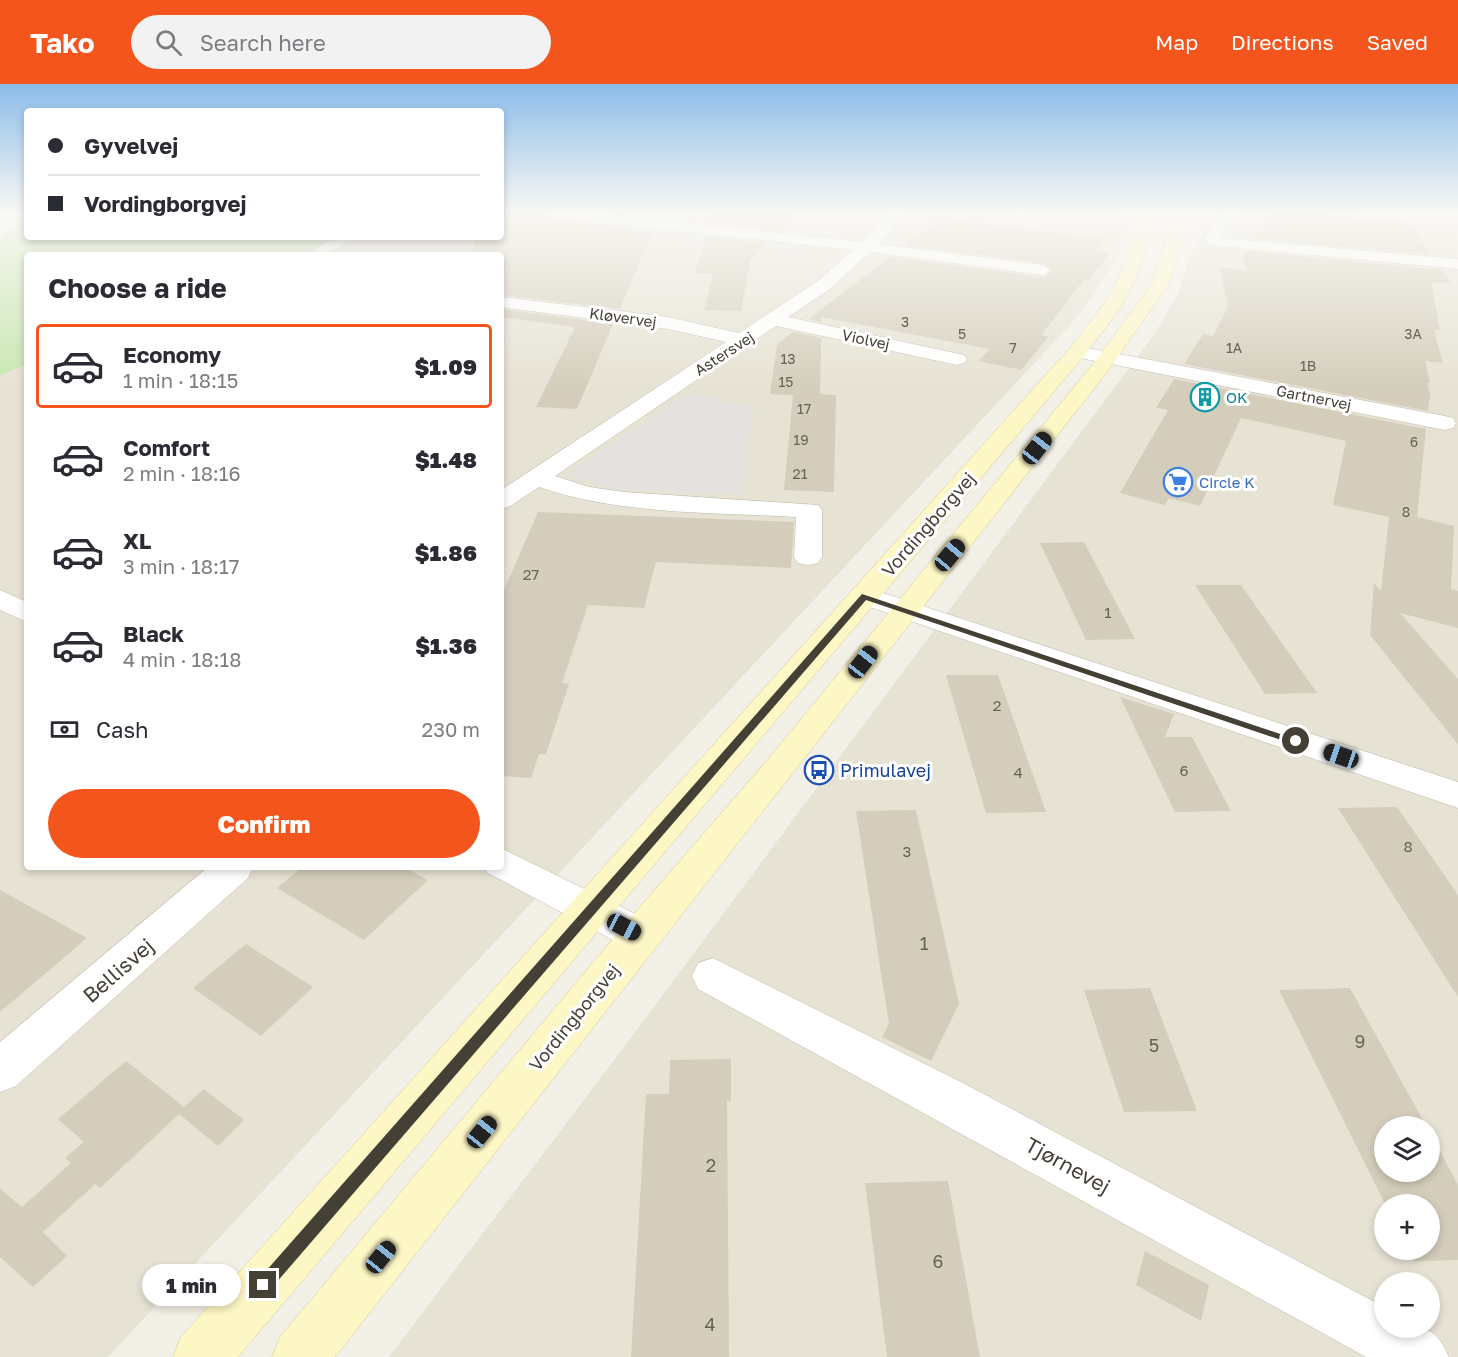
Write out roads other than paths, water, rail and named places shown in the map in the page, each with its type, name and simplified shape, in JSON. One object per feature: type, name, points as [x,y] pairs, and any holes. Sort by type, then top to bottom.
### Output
[{"type":"main road","name":"Vordingborgvej","points":[[300,1357],[640,935],[782,766],[904,610],[996,500],[1092,355],[1133,272]]},
{"type":"main road","name":"Vordingborgvej","points":[[201,1357],[865,596],[1160,284],[1164,272]]},
{"type":"street","name":"Astersvej","points":[[504,499],[775,320],[838,272]]},
{"type":"street","name":"Kløvervej","points":[[504,302],[668,323],[743,340]]},
{"type":"street","name":"Violvej","points":[[775,320],[957,359]]},
{"type":"street","name":"Gartnervej","points":[[1092,355],[1445,423]]},
{"type":"street","points":[[537,478],[585,494],[624,500],[809,510],[808,557]]},
{"type":"street","points":[[865,596],[1458,795]]},
{"type":"street","points":[[0,598],[24,611]]},
{"type":"street","points":[[504,865],[640,935]]},
{"type":"street","name":"Bellisvej","points":[[0,1071],[231,870]]},
{"type":"street","name":"Tjørnevej","points":[[713,976],[945,1098],[1422,1357]]},
{"type":"place","name":"OK","points":[[1205,397]]},
{"type":"place","name":"Circle K","points":[[1178,482]]},
{"type":"place","name":"Primulavej","points":[[819,770]]}]
